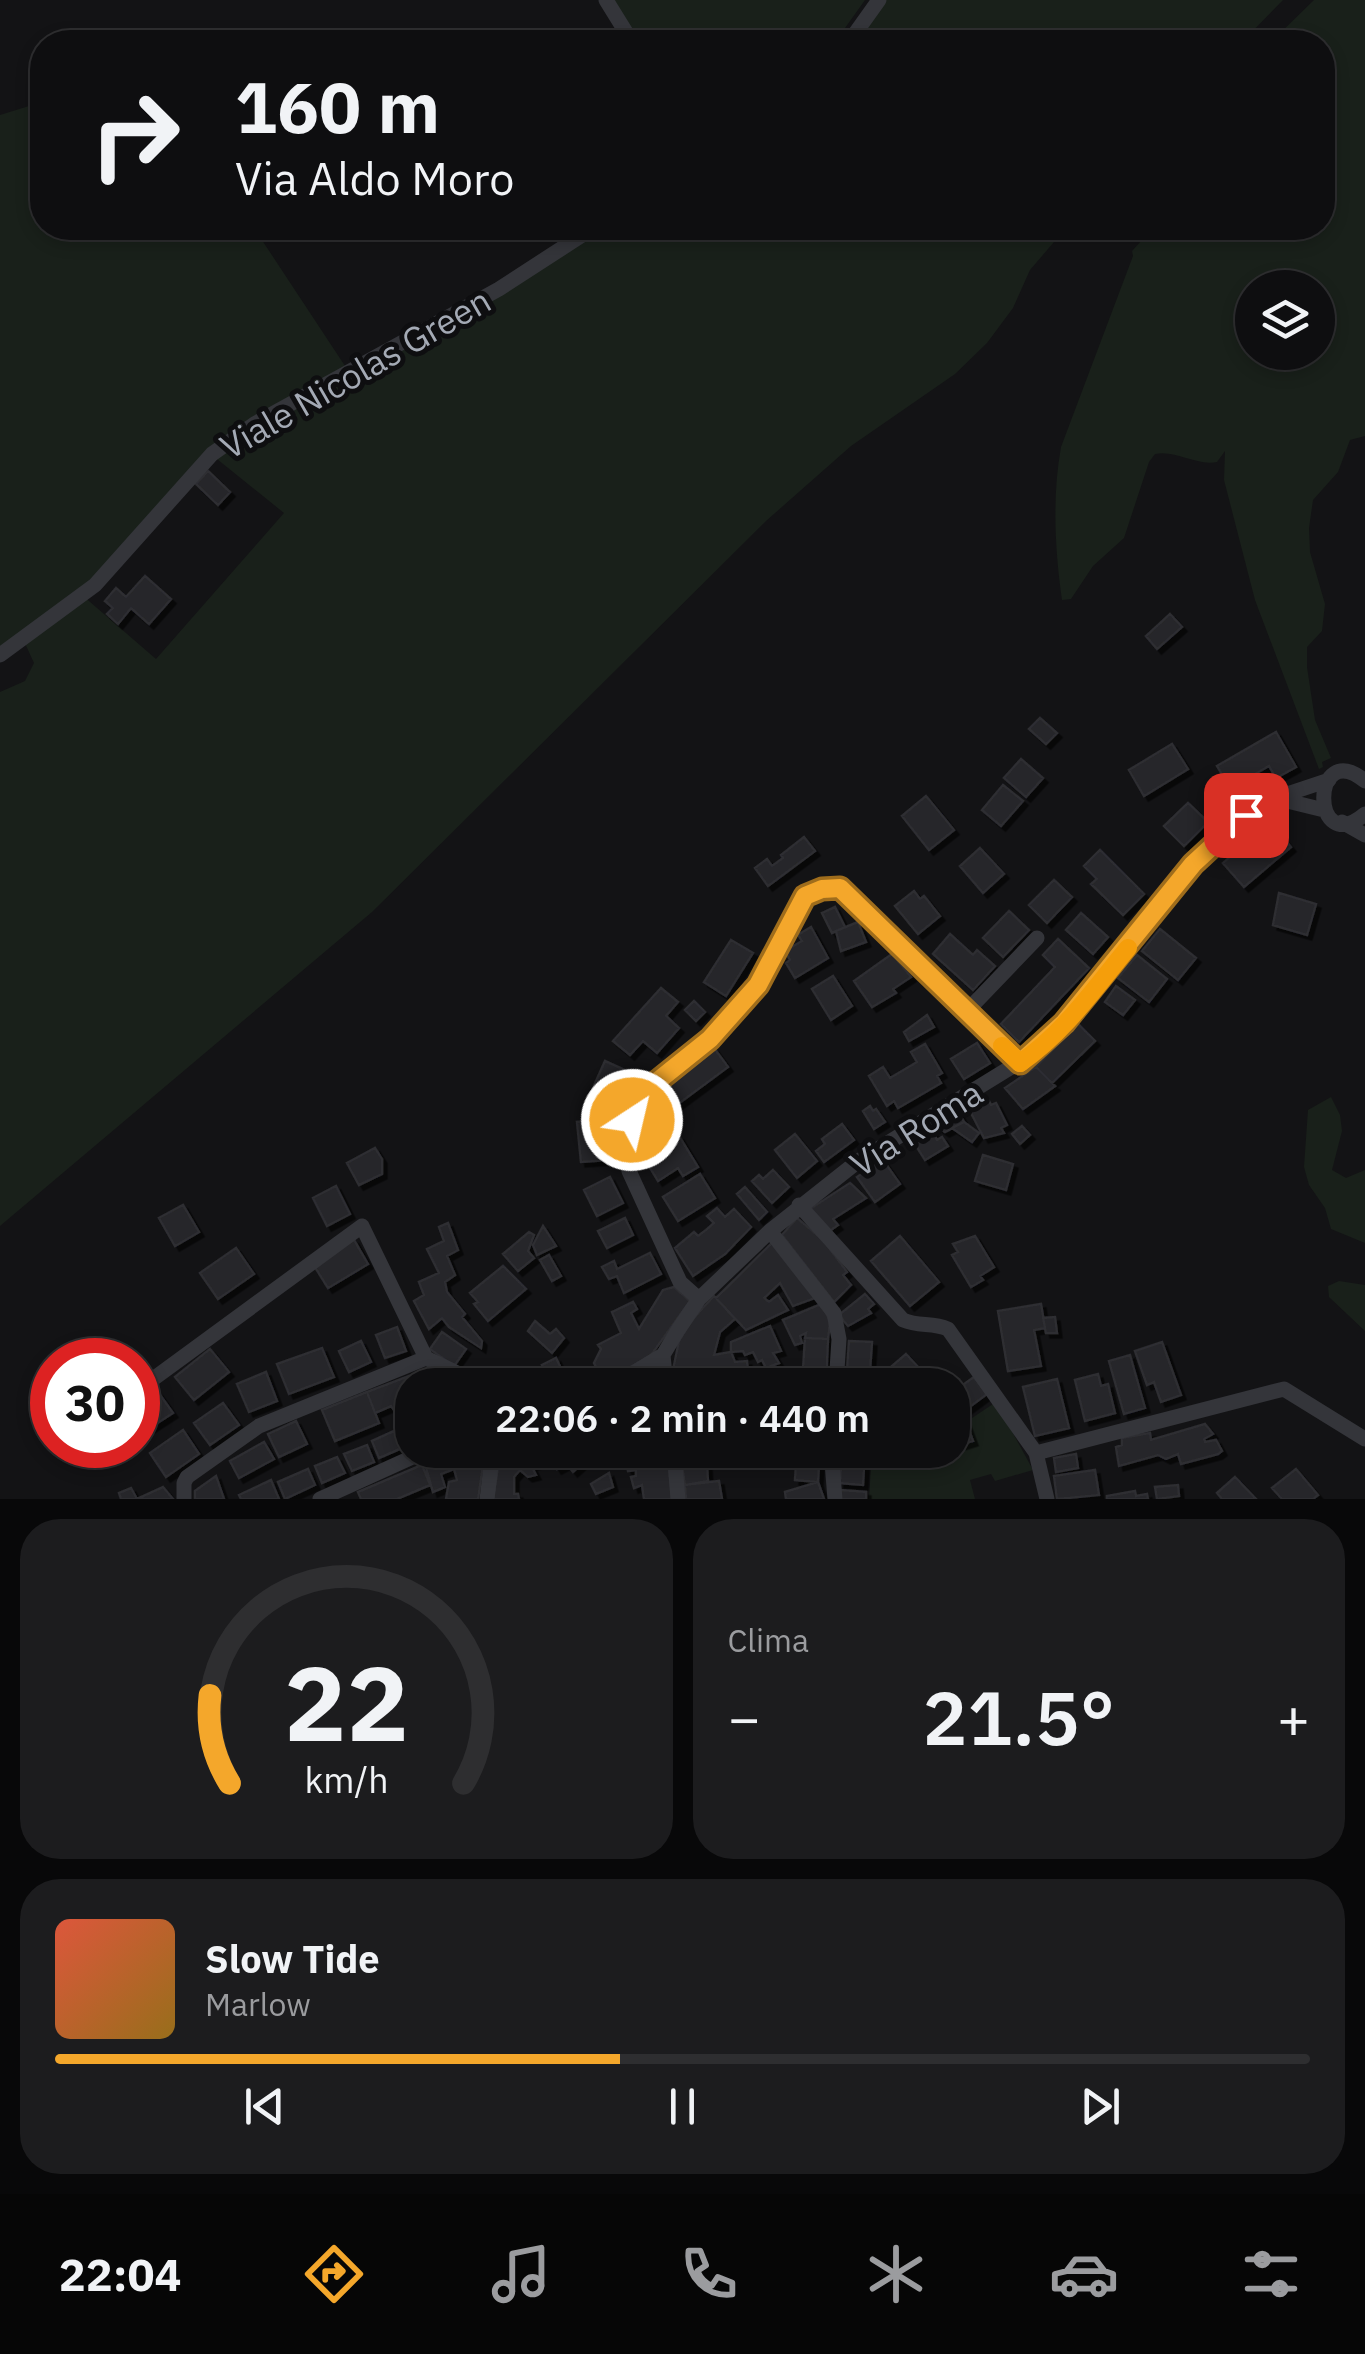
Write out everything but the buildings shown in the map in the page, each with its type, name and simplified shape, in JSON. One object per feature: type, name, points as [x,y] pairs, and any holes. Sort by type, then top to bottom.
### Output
[{"type":"street","points":[[606,0],[625,30]]},
{"type":"street","points":[[858,30],[879,0]]},
{"type":"street","name":"Viale Nicolas Green","points":[[0,655],[95,585],[212,454],[256,423],[499,289],[575,240]]},
{"type":"street","name":"Via Roma","points":[[663,1355],[699,1299],[799,1205],[909,1128],[1020,1063],[1064,1023],[1193,864],[1222,835],[1276,798],[1365,762]]},
{"type":"street","points":[[1324,810],[1321,798],[1331,778],[1349,773],[1365,781]]},
{"type":"street","points":[[1276,798],[1324,810],[1365,835]]},
{"type":"street","points":[[1342,822],[1358,820],[1365,814]]},
{"type":"street","points":[[699,1299],[680,1282],[628,1170],[624,1151],[632,1120],[639,1096],[710,1039],[758,985],[805,896],[822,889],[840,888],[1020,1063]]},
{"type":"street","points":[[967,1011],[1037,938]]},
{"type":"street","points":[[799,1205],[903,1320],[919,1327],[936,1324],[948,1329],[1036,1453],[1047,1499]]},
{"type":"street","points":[[160,1374],[362,1226],[426,1358],[447,1368]]},
{"type":"street","points":[[770,1231],[834,1314],[839,1339],[837,1368]]},
{"type":"street","points":[[642,1368],[663,1355],[664,1368]]},
{"type":"street","points":[[184,1499],[187,1477],[259,1426],[426,1358]]},
{"type":"street","points":[[1036,1453],[1284,1388],[1365,1439]]},
{"type":"street","points":[[320,1499],[346,1494],[395,1468]]},
{"type":"street","points":[[486,1499],[490,1468]]},
{"type":"street","points":[[675,1468],[678,1499]]},
{"type":"street","points":[[833,1468],[836,1499]]},
{"type":"shaded area","points":[[613,0],[865,0],[844,30],[631,30]]},
{"type":"shaded area","points":[[879,0],[1283,0],[1254,30],[858,30]]},
{"type":"shaded area","points":[[1314,0],[1365,0],[1365,436],[1350,440],[1338,472],[1313,500],[1309,528],[1310,552],[1325,604],[1322,631],[1307,647],[1315,720],[1331,758],[1322,762],[1319,769],[1255,600],[1224,480],[1225,451],[1217,462],[1209,463],[1155,454],[1124,538],[1093,566],[1071,599],[1062,600],[1056,543],[1056,485],[1061,447],[1132,251],[1142,240],[1335,240],[1335,30],[1283,30]]},
{"type":"shaded area","points":[[30,106],[30,240],[262,240],[349,372],[573,240],[1056,240],[1030,270],[1013,308],[987,343],[955,374],[851,446],[766,521],[372,912],[0,1226],[0,692],[25,681],[34,663],[23,639],[0,655],[0,115]],"holes":[[[212,455],[284,513],[156,659],[82,595]]]},
{"type":"shaded area","points":[[1331,1097],[1340,1115],[1342,1131],[1332,1170],[1346,1178],[1365,1170],[1365,1243],[1331,1229],[1304,1167],[1308,1110]]},
{"type":"shaded area","points":[[1339,1281],[1365,1285],[1365,1331],[1329,1297],[1328,1286]]},
{"type":"shaded area","points":[[996,1402],[1033,1470],[995,1481],[991,1474],[970,1480],[975,1499],[869,1499],[871,1468],[970,1468],[970,1419]]},
{"type":"slow traffic","points":[[1002,1046],[1020,1063],[1034,1054],[1128,948]]},
{"type":"route","points":[[632,1120],[639,1096],[710,1039],[758,985],[805,896],[822,889],[840,888],[1020,1063],[1064,1023],[1193,864],[1246,815]]}]
